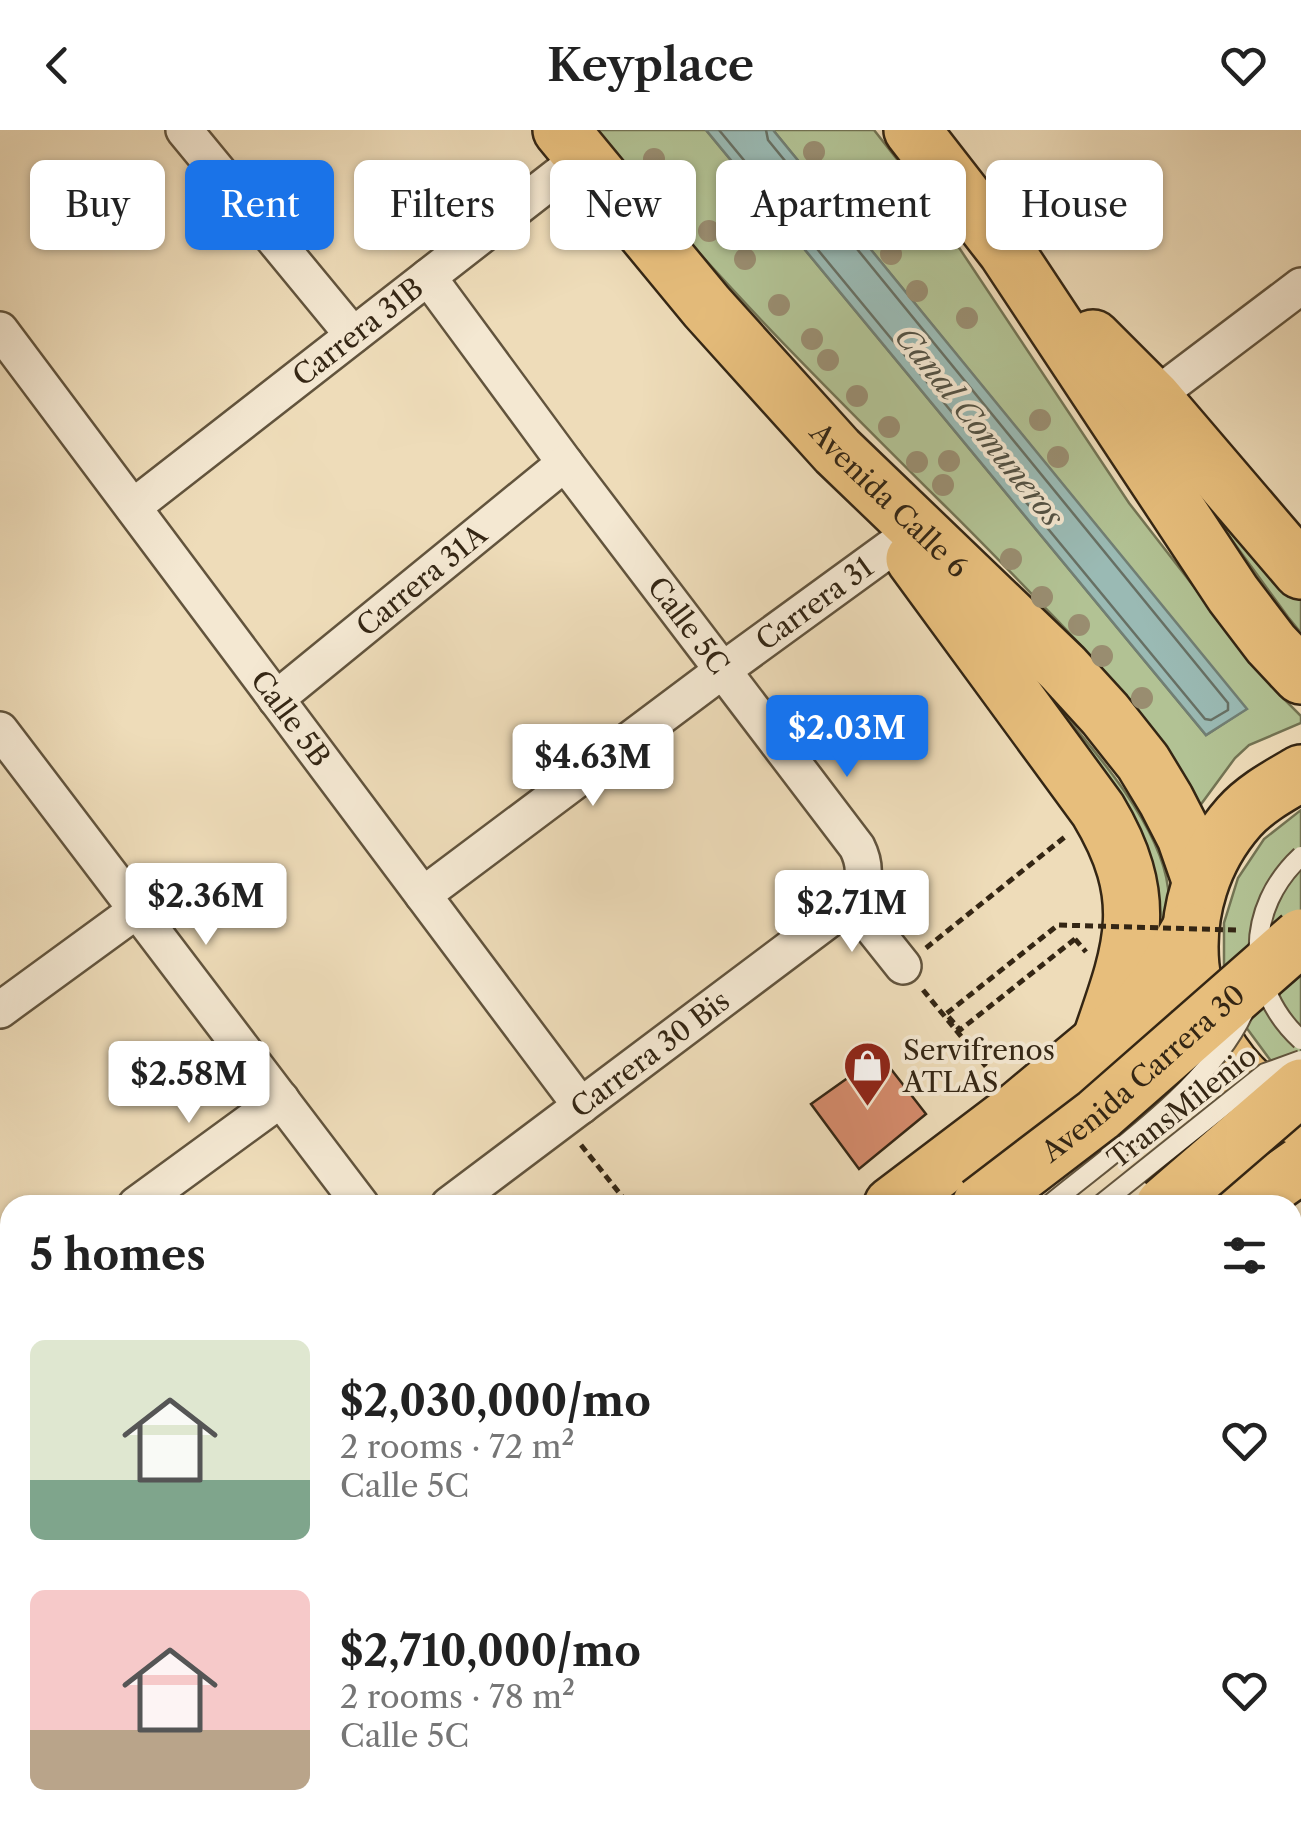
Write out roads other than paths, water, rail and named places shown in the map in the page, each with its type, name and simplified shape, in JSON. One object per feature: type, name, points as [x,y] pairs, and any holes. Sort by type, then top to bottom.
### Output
[{"type":"main road","points":[[912,130],[1006,251],[1233,594],[1301,676]]},
{"type":"main road","name":"Avenida Calle 6","points":[[572,144],[707,307],[909,534],[1064,668],[1105,714],[1143,762],[1185,837],[1195,905]]},
{"type":"main road","points":[[1006,251],[1153,398],[1301,572]]},
{"type":"main road","points":[[909,534],[1098,810],[1120,850],[1132,892],[1132,918],[1126,964],[1100,1041]]},
{"type":"main road","points":[[905,1195],[1020,1108],[1134,1013],[1158,984],[1217,846],[1240,816],[1269,791],[1301,774]]},
{"type":"main road","points":[[1195,905],[1191,979],[1206,1025],[1232,1066],[1267,1100],[1301,1119]]},
{"type":"main road","name":"Avenida Carrera 30","points":[[993,1195],[1098,1115],[1270,944]]},
{"type":"main road","points":[[1176,1195],[1301,1088]]},
{"type":"main road","points":[[1259,1195],[1301,1165]]},
{"type":"street","points":[[184,130],[354,335]]},
{"type":"street","name":"Carrera 31B","points":[[133,507],[428,277],[572,144]]},
{"type":"street","name":"Calle 5C","points":[[428,277],[857,847],[864,874],[860,891],[852,902]]},
{"type":"street","points":[[1153,398],[1301,286]]},
{"type":"street","name":"Calle 5B","points":[[0,330],[424,895],[572,1113]]},
{"type":"street","name":"Carrera 31A","points":[[276,699],[565,463]]},
{"type":"street","name":"Carrera 31","points":[[424,895],[909,534]]},
{"type":"street","points":[[0,730],[353,1195]]},
{"type":"street","points":[[852,902],[904,966]]},
{"type":"street","name":"Carrera 30 Bis","points":[[462,1195],[852,902]]},
{"type":"street","points":[[0,1010],[137,910]]},
{"type":"street","points":[[150,1195],[280,1100]]},
{"type":"lane","name":"TransMilenio","points":[[1301,856],[1282,875],[1267,902],[1259,933],[1270,944],[1269,998],[1301,1040]]},
{"type":"lane","name":"TransMilenio","points":[[1061,1195],[1174,1102],[1221,1051],[1249,1001],[1270,944]]},
{"type":"lane","name":"TransMilenio","points":[[1113,1195],[1264,1074],[1301,1060]]},
{"type":"water","points":[[706,130],[773,130],[798,160],[731,160]]},
{"type":"water","name":"Canal Comuneros","points":[[805,250],[871,250],[1247,709],[1206,735]]},
{"type":"place","name":"Servifrenos ATLAS","points":[[868,1108]]}]
